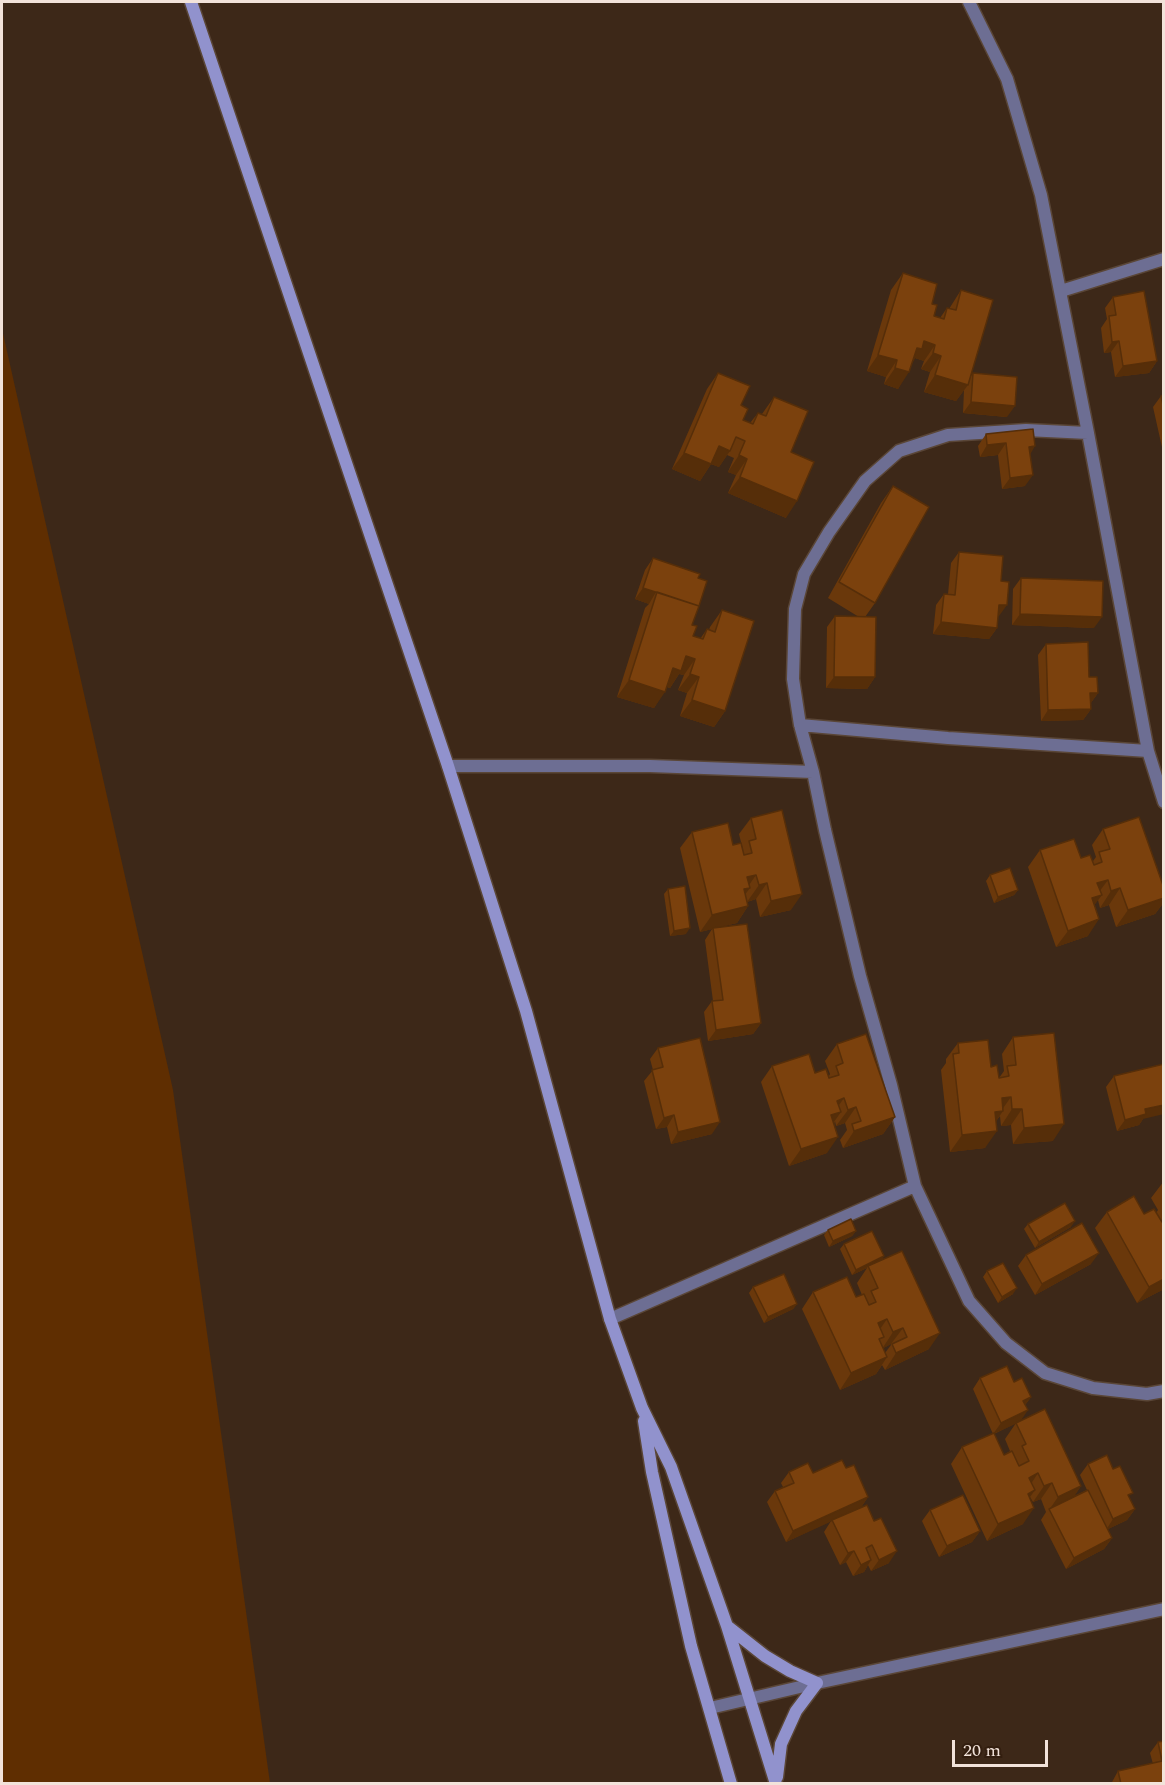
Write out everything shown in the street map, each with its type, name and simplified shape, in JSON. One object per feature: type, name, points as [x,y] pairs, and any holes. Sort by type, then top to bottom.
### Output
[{"type":"street","points":[[191,2],[448,766],[526,1011],[610,1319],[642,1408],[671,1467],[727,1626],[776,1783]]},
{"type":"street","points":[[969,2],[1007,79],[1041,195],[1148,751],[1164,802]]},
{"type":"street","points":[[1061,291],[1164,259]]},
{"type":"street","points":[[1088,433],[1026,430],[948,435],[899,451],[865,481],[829,532],[804,574],[795,609],[793,679],[800,725],[860,976],[891,1085],[915,1186],[969,1301],[1006,1343],[1045,1373],[1093,1388],[1147,1394],[1164,1391]]},
{"type":"street","points":[[800,725],[948,738],[1148,751]]},
{"type":"street","points":[[448,766],[650,766],[813,772]]},
{"type":"street","points":[[610,1319],[915,1186]]},
{"type":"street","points":[[642,1408],[652,1472],[691,1646],[731,1784]]},
{"type":"street","points":[[710,1708],[1164,1609]]},
{"type":"street","points":[[727,1626],[773,1661],[817,1683]]},
{"type":"street","points":[[776,1783],[781,1744],[796,1711],[817,1683]]},
{"type":"shaded area","points":[[2,329],[173,1090],[270,1783],[2,1783]]},
{"type":"building","points":[[903,273],[937,284],[932,304],[937,305],[934,316],[944,319],[947,308],[956,310],[961,290],[993,300],[968,385],[935,375],[941,356],[933,353],[935,345],[924,341],[922,349],[917,348],[909,372],[895,368],[897,360],[878,355]]},
{"type":"building","points":[[1144,291],[1157,361],[1123,366],[1119,341],[1112,342],[1109,316],[1116,315],[1113,297]]},
{"type":"building","points":[[718,373],[750,386],[741,405],[748,409],[743,420],[753,424],[758,413],[766,416],[774,397],[808,411],[791,452],[814,462],[797,501],[740,477],[747,459],[739,455],[745,441],[736,437],[730,451],[719,446],[711,464],[684,453]]},
{"type":"building","points":[[973,373],[1017,377],[1015,406],[971,402]]},
{"type":"building","points":[[1033,429],[1035,446],[1029,447],[1033,475],[1010,478],[1006,443],[987,445],[986,434]]},
{"type":"building","points":[[893,486],[929,507],[875,603],[839,582]]},
{"type":"building","points":[[959,552],[1003,556],[1001,581],[1009,582],[1007,605],[999,605],[997,628],[941,622],[944,594],[955,595]]},
{"type":"building","points":[[653,558],[700,574],[698,578],[707,581],[699,606],[643,588]]},
{"type":"building","points":[[1021,578],[1103,581],[1102,617],[1020,614]]},
{"type":"building","points":[[657,592],[699,606],[692,625],[697,626],[693,636],[703,639],[707,629],[715,632],[722,610],[754,621],[725,711],[692,700],[699,677],[690,674],[695,659],[686,656],[681,671],[673,668],[665,692],[629,680]]},
{"type":"building","points":[[835,616],[876,617],[875,677],[834,677]]},
{"type":"building","points":[[1088,642],[1089,677],[1097,677],[1098,693],[1090,693],[1091,709],[1048,710],[1046,644]]},
{"type":"building","points":[[782,810],[802,894],[771,901],[767,883],[759,885],[756,875],[747,877],[750,888],[744,889],[748,906],[712,915],[692,832],[728,823],[733,845],[741,843],[744,855],[752,853],[749,841],[756,839],[751,818]]},
{"type":"building","points":[[1139,817],[1164,888],[1164,898],[1128,910],[1120,888],[1111,891],[1108,880],[1097,883],[1102,895],[1092,898],[1099,919],[1068,931],[1040,850],[1074,839],[1081,858],[1090,855],[1094,865],[1102,862],[1099,852],[1110,849],[1103,829]]},
{"type":"building","points":[[1010,868],[1018,890],[998,897],[990,875]]},
{"type":"building","points":[[685,886],[690,928],[674,931],[668,889]]},
{"type":"building","points":[[747,924],[761,1023],[716,1030],[712,1001],[723,1000],[713,928]]},
{"type":"building","points":[[1054,1033],[1064,1124],[1024,1128],[1022,1109],[1012,1109],[1011,1097],[1002,1098],[1003,1111],[995,1112],[997,1131],[962,1135],[953,1054],[959,1053],[958,1043],[988,1040],[991,1067],[997,1065],[999,1078],[1009,1076],[1007,1066],[1016,1065],[1013,1037]]},
{"type":"building","points":[[866,1034],[895,1117],[854,1131],[852,1124],[861,1121],[856,1107],[848,1110],[844,1098],[837,1101],[841,1112],[831,1115],[838,1137],[801,1149],[772,1066],[809,1054],[815,1073],[826,1069],[829,1078],[839,1075],[836,1066],[843,1063],[837,1044]]},
{"type":"building","points":[[700,1038],[720,1122],[678,1132],[674,1115],[664,1118],[652,1070],[663,1067],[658,1048]]},
{"type":"building","points":[[1164,1064],[1164,1105],[1145,1109],[1146,1114],[1125,1120],[1114,1076]]},
{"type":"building","points":[[1134,1196],[1144,1214],[1154,1209],[1162,1222],[1164,1221],[1164,1279],[1149,1287],[1107,1212]]},
{"type":"building","points":[[1065,1203],[1075,1221],[1039,1242],[1028,1224]]},
{"type":"building","points":[[851,1219],[856,1231],[833,1241],[828,1230]]},
{"type":"building","points":[[1082,1223],[1099,1253],[1042,1284],[1026,1255]]},
{"type":"building","points":[[872,1231],[884,1256],[856,1270],[844,1244]]},
{"type":"building","points":[[902,1251],[940,1333],[896,1353],[892,1344],[907,1337],[903,1328],[893,1332],[887,1319],[878,1323],[884,1337],[879,1339],[887,1357],[851,1373],[813,1292],[847,1277],[856,1297],[864,1294],[869,1305],[876,1302],[871,1291],[878,1288],[868,1266]]},
{"type":"building","points":[[1003,1263],[1017,1288],[1002,1297],[987,1271]]},
{"type":"building","points":[[784,1274],[797,1304],[768,1317],[753,1287]]},
{"type":"building","points":[[1007,1366],[1014,1382],[1022,1378],[1031,1397],[1023,1401],[1028,1410],[1001,1423],[980,1378]]},
{"type":"building","points":[[1045,1409],[1081,1486],[1058,1497],[1052,1483],[1044,1486],[1038,1473],[1029,1478],[1035,1490],[1028,1494],[1034,1508],[998,1524],[962,1447],[994,1433],[1004,1455],[1012,1451],[1019,1466],[1029,1461],[1022,1446],[1026,1444],[1016,1423]]},
{"type":"building","points":[[1107,1455],[1113,1469],[1120,1466],[1133,1493],[1128,1495],[1135,1509],[1113,1519],[1088,1464]]},
{"type":"building","points":[[842,1460],[846,1468],[854,1465],[868,1497],[793,1531],[775,1491],[794,1483],[789,1472],[808,1463],[813,1473]]},
{"type":"building","points":[[1088,1490],[1112,1538],[1074,1558],[1049,1509]]},
{"type":"building","points":[[963,1495],[980,1531],[947,1546],[930,1510]]},
{"type":"building","points":[[867,1505],[874,1521],[881,1518],[897,1551],[879,1560],[872,1545],[866,1548],[871,1560],[861,1565],[854,1551],[848,1553],[832,1520]]},
{"type":"building","points":[[1164,1741],[1164,1784],[1121,1784],[1118,1771],[1162,1761],[1158,1742]]}]
